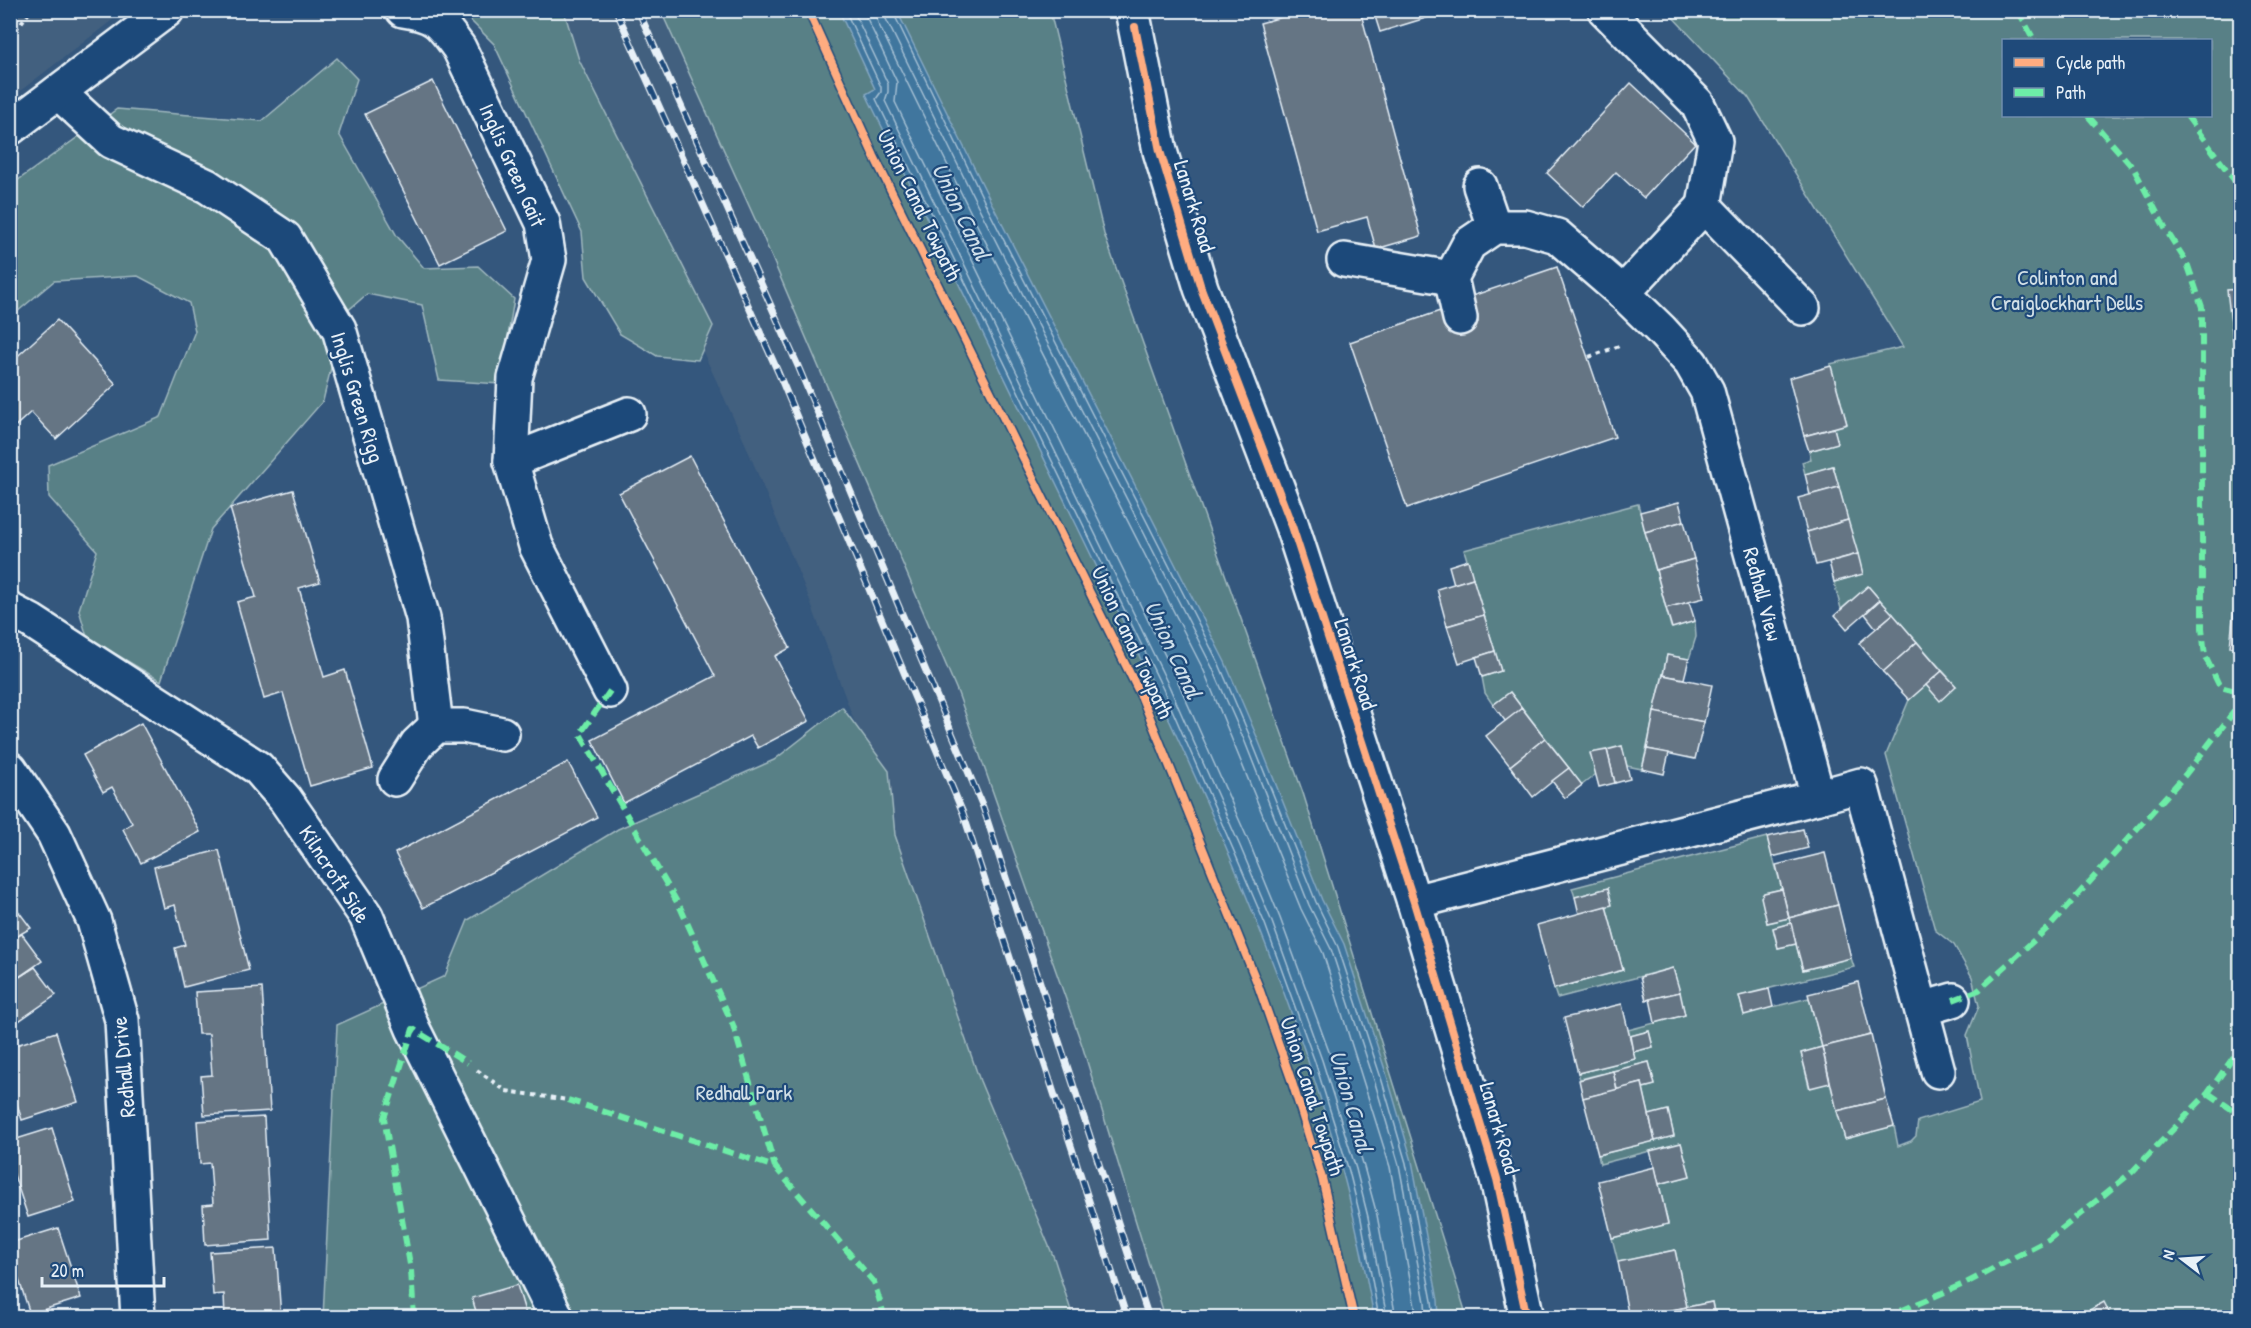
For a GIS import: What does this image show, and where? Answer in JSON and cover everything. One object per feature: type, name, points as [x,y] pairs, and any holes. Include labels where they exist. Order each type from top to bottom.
[{"type":"street","points":[[10,128],[167,10]]},
{"type":"street","name":"Inglis Green Gait","points":[[403,10],[427,14],[445,28],[459,48],[543,223],[549,260],[515,378],[511,461],[536,546],[610,691]]},
{"type":"street","points":[[1605,10],[1697,103],[1715,141],[1704,206],[1623,293]]},
{"type":"street","name":"Lanark Road","points":[[1134,16],[1160,151],[1201,288],[1292,526],[1414,902],[1497,1179],[1527,1317]]},
{"type":"street","name":"Inglis Green Rigg","points":[[58,93],[111,141],[207,186],[285,238],[339,329],[423,618],[436,726]]},
{"type":"street","points":[[1460,318],[1451,278],[1469,244],[1494,227],[1480,186]]},
{"type":"street","points":[[1704,206],[1803,308]]},
{"type":"street","name":"Redhall View","points":[[1494,227],[1525,227],[1557,236],[1623,293],[1691,363],[1707,392],[1818,797]]},
{"type":"street","points":[[1344,260],[1451,278]]},
{"type":"street","points":[[511,461],[629,414]]},
{"type":"street","name":"Kilncroft Side","points":[[10,610],[146,694],[258,768],[285,799],[366,916],[413,1029],[557,1317]]},
{"type":"street","points":[[396,778],[417,744],[436,726],[464,726],[502,734]]},
{"type":"street","name":"Redhall Drive","points":[[10,769],[54,834],[94,921],[122,1020],[138,1317]]},
{"type":"street","points":[[1414,902],[1861,785],[1938,1071]]},
{"type":"street","points":[[1922,1009],[1953,1000]]},
{"type":"path","points":[[10,15],[14,10]]},
{"type":"path","points":[[10,37],[31,10]]},
{"type":"path","points":[[468,1063],[506,1091],[568,1100]]},
{"type":"shaded area","points":[[11,10],[124,10],[124,11],[11,98]]},
{"type":"shaded area","points":[[511,11],[754,11],[1322,1317],[1073,1317],[1054,1258],[980,1081],[880,791],[807,593],[745,443],[675,291]]},
{"type":"green space","points":[[461,11],[564,11],[579,60],[713,326],[698,360],[657,356],[620,334],[586,277],[582,232],[494,44]]},
{"type":"green space","points":[[661,11],[1050,11],[1104,234],[1303,793],[1467,1317],[1165,1317],[1082,1045],[958,693],[764,239]]},
{"type":"green space","name":"Colinton and Craiglockhart Dells","points":[[1667,11],[2240,11],[2240,1317],[1715,1318],[1712,1302],[1687,1307],[1675,1250],[1618,1262],[1612,1238],[1668,1224],[1659,1184],[1690,1176],[1681,1143],[1600,1164],[1598,1155],[1674,1136],[1668,1111],[1649,1115],[1643,1088],[1655,1085],[1649,1062],[1580,1079],[1578,1073],[1635,1059],[1633,1052],[1653,1047],[1649,1031],[1630,1036],[1628,1030],[1685,1015],[1673,968],[1557,998],[1554,989],[1623,970],[1606,906],[1608,888],[1575,897],[1572,888],[1767,837],[1782,889],[1764,893],[1767,923],[1789,918],[1791,923],[1773,928],[1778,948],[1796,944],[1803,970],[1851,958],[1854,967],[1739,996],[1744,1014],[1809,998],[1822,1047],[1801,1053],[1809,1087],[1830,1083],[1845,1138],[1894,1126],[1898,1146],[1911,1141],[1916,1136],[1918,1121],[1980,1102],[1967,1035],[1979,1006],[1972,977],[1954,945],[1935,930],[1886,755],[1909,700],[1926,685],[1956,686],[1868,586],[1841,609],[1834,582],[1862,574],[1833,466],[1805,474],[1802,462],[1811,459],[1809,451],[1837,443],[1834,428],[1847,424],[1830,364],[1903,347],[1748,97]]},
{"type":"green space","points":[[337,58],[357,79],[339,134],[397,236],[424,268],[478,266],[514,299],[500,384],[439,380],[422,305],[367,294],[344,314],[323,401],[211,529],[161,681],[87,637],[79,610],[97,551],[49,497],[48,465],[161,417],[195,331],[189,303],[138,276],[54,281],[11,317],[10,186],[117,109],[262,121]]},
{"type":"green space","points":[[1638,504],[1671,627],[1695,621],[1696,637],[1689,659],[1667,655],[1642,769],[1627,766],[1622,746],[1591,753],[1596,774],[1582,785],[1510,692],[1493,705],[1485,693],[1482,677],[1501,671],[1464,550]]},
{"type":"green space","name":"Redhall Park","points":[[842,707],[889,771],[895,835],[980,1081],[1054,1258],[1073,1317],[323,1318],[337,1025],[445,976],[468,920],[618,829],[774,760]]},
{"type":"water","name":"Union Canal","points":[[839,11],[897,11],[992,204],[1225,662],[1322,900],[1344,944],[1412,1161],[1438,1300],[1439,1317],[1374,1317],[1343,1174],[1318,1090],[1258,925],[1225,844],[1153,684],[866,94],[875,89]]},
{"type":"building","points":[[1308,10],[1360,10],[1421,236],[1376,249],[1367,217],[1317,231],[1260,23]]},
{"type":"building","points":[[1373,10],[1452,10],[1380,32]]},
{"type":"building","points":[[433,81],[507,231],[440,264],[365,114]]},
{"type":"building","points":[[1631,83],[1695,143],[1644,198],[1616,172],[1583,207],[1547,173]]},
{"type":"building","points":[[1557,267],[1615,437],[1407,508],[1350,342],[1443,310],[1450,331],[1478,322],[1469,297]]},
{"type":"building","points":[[2240,289],[2240,339],[2233,340],[2227,290]]},
{"type":"building","points":[[57,320],[116,384],[56,439],[31,412],[10,431],[10,363]]},
{"type":"building","points":[[1831,366],[1847,424],[1804,436],[1789,378]]},
{"type":"building","points":[[1834,428],[1838,443],[1809,451],[1804,436]]},
{"type":"building","points":[[690,456],[790,648],[775,656],[809,721],[758,748],[751,736],[624,803],[592,740],[715,676],[619,493]]},
{"type":"building","points":[[1833,466],[1839,487],[1810,495],[1805,474]]},
{"type":"building","points":[[1839,487],[1848,520],[1807,532],[1798,498]]},
{"type":"building","points":[[293,490],[320,582],[299,588],[324,677],[345,670],[373,768],[310,786],[283,693],[264,699],[237,602],[256,597],[230,508]]},
{"type":"building","points":[[1679,502],[1684,521],[1645,532],[1640,512]]},
{"type":"building","points":[[1848,520],[1858,554],[1816,565],[1807,532]]},
{"type":"building","points":[[1684,521],[1694,559],[1656,570],[1645,532]]},
{"type":"building","points":[[2240,550],[2240,648],[2230,647]]},
{"type":"building","points":[[1858,554],[1863,574],[1834,582],[1829,562]]},
{"type":"building","points":[[1694,559],[1704,598],[1666,608],[1656,570]]},
{"type":"building","points":[[1468,560],[1473,578],[1454,584],[1449,566]]},
{"type":"building","points":[[1473,578],[1484,615],[1447,626],[1437,589]]},
{"type":"building","points":[[1868,586],[1880,600],[1847,629],[1835,615]]},
{"type":"building","points":[[1880,600],[1893,614],[1876,628],[1865,614]]},
{"type":"building","points":[[1689,602],[1695,621],[1672,628],[1666,608]]},
{"type":"building","points":[[1893,614],[1917,642],[1883,672],[1859,643]]},
{"type":"building","points":[[1484,615],[1495,651],[1459,663],[1447,626]]},
{"type":"building","points":[[1917,642],[1942,671],[1909,700],[1883,672]]},
{"type":"building","points":[[1495,651],[1501,671],[1482,677],[1476,657]]},
{"type":"building","points":[[1667,655],[1689,659],[1684,679],[1663,675]]},
{"type":"building","points":[[1942,671],[1956,686],[1940,701],[1926,685]]},
{"type":"building","points":[[1663,675],[1712,685],[1704,722],[1654,712]]},
{"type":"building","points":[[1510,692],[1522,708],[1506,722],[1493,705]]},
{"type":"building","points":[[1522,708],[1545,738],[1510,766],[1486,736]]},
{"type":"building","points":[[1654,712],[1704,722],[1695,759],[1647,749]]},
{"type":"building","points":[[141,723],[200,832],[141,863],[123,829],[132,823],[112,787],[103,792],[83,755]]},
{"type":"building","points":[[1545,738],[1569,768],[1533,797],[1510,766]]},
{"type":"building","points":[[1622,746],[1630,779],[1615,783],[1607,750]]},
{"type":"building","points":[[1647,749],[1669,753],[1664,774],[1642,769]]},
{"type":"building","points":[[1607,750],[1615,783],[1599,787],[1590,753]]},
{"type":"building","points":[[568,762],[597,817],[423,908],[395,853]]},
{"type":"building","points":[[1569,768],[1582,785],[1565,798],[1552,781]]},
{"type":"building","points":[[1803,829],[1808,848],[1772,857],[1767,837]]},
{"type":"building","points":[[219,850],[249,970],[184,987],[175,948],[185,945],[175,905],[164,908],[154,867]]},
{"type":"building","points":[[1825,853],[1838,905],[1789,918],[1776,865]]},
{"type":"building","points":[[1608,888],[1612,905],[1579,914],[1575,897]]},
{"type":"building","points":[[1782,889],[1789,918],[1767,923],[1761,897],[1764,893]]},
{"type":"building","points":[[10,900],[31,928],[10,940]]},
{"type":"building","points":[[1838,905],[1851,958],[1803,970],[1789,918]]},
{"type":"building","points":[[1606,906],[1623,970],[1554,989],[1537,925]]},
{"type":"building","points":[[1791,923],[1796,944],[1778,948],[1773,928]]},
{"type":"building","points":[[22,934],[42,961],[10,983],[10,940]]},
{"type":"building","points":[[35,967],[56,995],[10,1027],[10,983]]},
{"type":"building","points":[[1673,968],[1680,992],[1646,1000],[1640,977]]},
{"type":"building","points":[[1858,982],[1871,1035],[1822,1047],[1808,994]]},
{"type":"building","points":[[262,988],[270,1111],[204,1115],[201,1076],[212,1075],[209,1034],[198,1034],[195,992]]},
{"type":"building","points":[[1769,989],[1773,1007],[1744,1015],[1739,996]]},
{"type":"building","points":[[1680,992],[1685,1015],[1655,1023],[1650,999]]},
{"type":"building","points":[[1622,1004],[1635,1059],[1578,1073],[1564,1018]]},
{"type":"building","points":[[1649,1031],[1653,1047],[1633,1052],[1630,1036]]},
{"type":"building","points":[[56,1032],[78,1102],[22,1120],[10,1082],[10,1047]]},
{"type":"building","points":[[1871,1035],[1886,1099],[1837,1111],[1822,1047]]},
{"type":"building","points":[[1822,1047],[1830,1083],[1810,1088],[1801,1053]]},
{"type":"building","points":[[1649,1062],[1655,1085],[1643,1088],[1642,1083],[1617,1090],[1613,1071]]},
{"type":"building","points":[[1613,1071],[1617,1090],[1583,1098],[1579,1080]]},
{"type":"building","points":[[1642,1083],[1655,1141],[1598,1155],[1583,1098]]},
{"type":"building","points":[[1886,1099],[1894,1126],[1845,1139],[1837,1111]]},
{"type":"building","points":[[1668,1110],[1674,1136],[1655,1141],[1649,1115]]},
{"type":"building","points":[[264,1117],[271,1240],[205,1245],[203,1205],[213,1204],[210,1163],[200,1164],[197,1121]]},
{"type":"building","points":[[52,1128],[75,1202],[28,1217],[10,1163],[10,1141]]},
{"type":"building","points":[[1681,1143],[1690,1176],[1659,1184],[1650,1151]]},
{"type":"building","points":[[1655,1167],[1668,1224],[1612,1238],[1598,1181]]},
{"type":"building","points":[[58,1228],[81,1298],[30,1314],[10,1252],[10,1243]]},
{"type":"building","points":[[276,1248],[281,1318],[225,1318],[224,1294],[213,1295],[210,1252]]},
{"type":"building","points":[[1675,1250],[1687,1307],[1629,1318],[1618,1262]]},
{"type":"building","points":[[517,1285],[527,1318],[478,1318],[472,1298]]},
{"type":"building","points":[[1712,1302],[1715,1318],[1664,1318],[1663,1312]]},
{"type":"building","points":[[2104,1302],[2112,1318],[2076,1318],[2088,1311]]},
{"type":"railway","points":[[616,10],[778,372],[963,813],[1127,1318]]},
{"type":"railway","points":[[638,10],[798,366],[983,807],[1149,1318]]},
{"type":"marked path","points":[[2018,10],[2033,39]]},
{"type":"marked path","points":[[2089,117],[2134,169],[2166,230],[2187,263],[2202,307],[2202,628],[2205,656],[2220,687],[2240,692]]},
{"type":"marked path","points":[[2188,117],[2240,188]]},
{"type":"marked path","points":[[610,691],[580,734],[681,909],[733,1025],[775,1167]]},
{"type":"marked path","points":[[1953,1000],[1979,990],[2051,925],[2185,775],[2240,704]]},
{"type":"marked path","points":[[414,1318],[411,1270],[384,1118],[413,1029],[468,1063]]},
{"type":"marked path","points":[[1884,1318],[1966,1283],[2048,1240],[2132,1172],[2208,1093],[2240,1048]]},
{"type":"marked path","points":[[2208,1093],[2240,1115]]},
{"type":"marked path","points":[[568,1100],[775,1167],[874,1282],[885,1318]]},
{"type":"cycle path","name":"Union Canal Towpath","points":[[808,10],[874,156],[1142,698],[1258,985],[1291,1079],[1322,1178],[1354,1318]]},
{"type":"cycle path","points":[[1135,27],[1160,151],[1201,288],[1292,526],[1414,902],[1497,1179],[1527,1318]]}]
